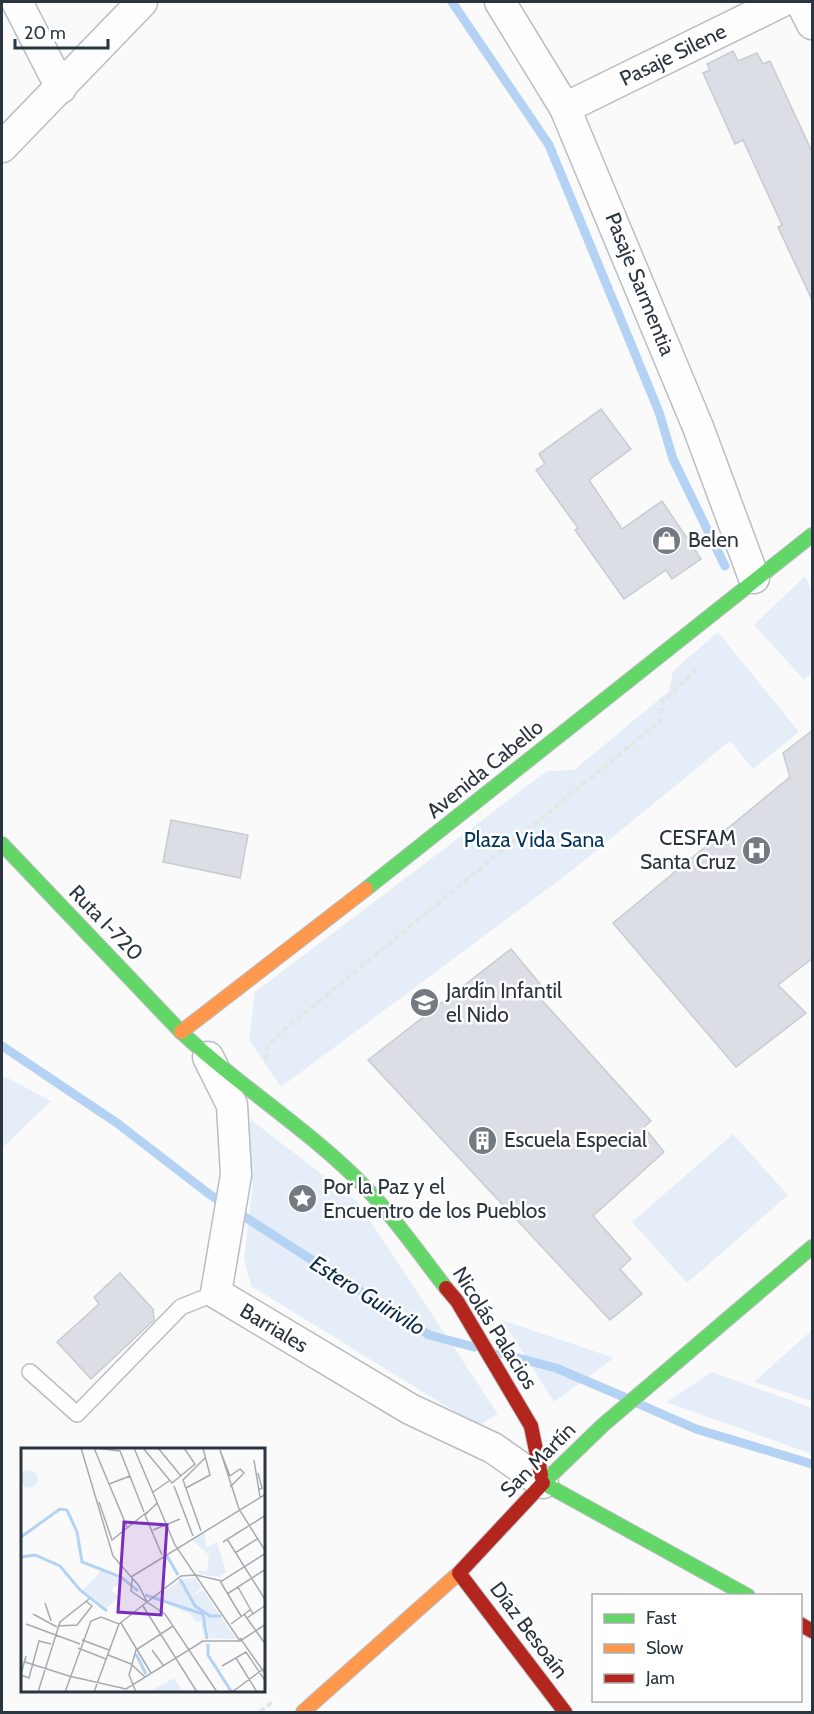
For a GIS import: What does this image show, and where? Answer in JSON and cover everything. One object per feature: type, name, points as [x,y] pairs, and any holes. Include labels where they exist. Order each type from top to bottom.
[{"type":"main road","name":"Avenida Cabello","points":[[181,1032],[478,802],[754,578],[812,538]]},
{"type":"main road","name":"Ruta I-720","points":[[2,844],[181,1032]]},
{"type":"main road","name":"Nicolás Palacios","points":[[181,1032],[208,1057],[264,1098],[366,1188],[457,1300],[531,1426],[543,1483]]},
{"type":"main road","name":"San Martín","points":[[303,1713],[459,1573],[543,1483],[603,1425],[684,1359],[813,1247]]},
{"type":"main road","points":[[543,1483],[744,1594]]},
{"type":"main road","name":"Díaz Besoaín","points":[[459,1573],[565,1713]]},
{"type":"street","points":[[18,2],[61,88]]},
{"type":"street","points":[[2,147],[142,2]]},
{"type":"street","name":"Pasaje Sarmentia","points":[[500,2],[565,108],[698,427],[754,578]]},
{"type":"street","name":"Pasaje Silene","points":[[565,108],[781,2]]},
{"type":"street","points":[[801,2],[813,24]]},
{"type":"street","name":"Barriales","points":[[208,1057],[232,1105],[237,1175],[216,1293],[410,1409],[493,1448],[543,1483]]},
{"type":"lane","points":[[30,1372],[77,1414],[181,1307],[216,1293]]},
{"type":"path","points":[[264,1098],[267,1047],[279,1034],[660,721],[663,700],[705,662]]},
{"type":"path","points":[[260,1713],[277,1696]]},
{"type":"green space","points":[[805,576],[812,592],[812,672],[804,680],[754,625]]},
{"type":"green space","name":"Plaza Vida Sana","points":[[718,632],[799,732],[753,769],[730,741],[569,873],[281,1087],[249,1040],[255,992],[547,771],[574,770],[669,691],[673,671]]},
{"type":"green space","points":[[2,1075],[51,1101],[2,1148]]},
{"type":"green space","points":[[251,1120],[357,1201],[498,1414],[478,1426],[251,1286],[244,1258],[253,1184],[244,1148]]},
{"type":"green space","points":[[733,1134],[788,1195],[687,1283],[632,1222]]},
{"type":"green space","points":[[502,1320],[614,1358],[554,1402]]},
{"type":"green space","points":[[812,1330],[812,1401],[755,1382],[755,1381]]},
{"type":"green space","points":[[712,1372],[812,1408],[812,1454],[666,1402]]},
{"type":"building","points":[[733,51],[738,61],[757,53],[763,64],[770,61],[813,154],[813,302],[778,227],[782,225],[743,140],[735,144],[703,73],[710,70],[707,64]]},
{"type":"building","points":[[601,409],[631,449],[589,480],[622,529],[662,501],[701,559],[672,579],[666,570],[624,599],[575,530],[578,528],[536,470],[545,464],[539,454]]},
{"type":"building","name":"CESFAM Santa Cruz","points":[[813,730],[813,958],[778,985],[806,1013],[736,1067],[613,923],[790,777],[783,753]]},
{"type":"building","points":[[171,820],[248,835],[240,878],[163,862]]},
{"type":"building","name":"Escuela Especial","points":[[511,949],[546,991],[540,998],[651,1121],[644,1127],[664,1152],[593,1216],[631,1259],[620,1269],[642,1294],[610,1320],[368,1060]]},
{"type":"building","points":[[120,1273],[153,1309],[154,1320],[91,1379],[57,1342],[99,1304],[94,1297]]},
{"type":"waterway","points":[[452,2],[549,145],[659,412],[673,459],[725,566]]},
{"type":"waterway","name":"Estero Guirivilo","points":[[2,1046],[117,1123],[209,1194],[429,1335],[474,1347]]},
{"type":"waterway","name":"Estero Guirivilo","points":[[499,1353],[556,1368],[624,1397]]},
{"type":"waterway","name":"Estero Guirivilo","points":[[639,1404],[696,1429],[812,1464]]},
{"type":"traffic: fast","points":[[366,889],[812,535]]},
{"type":"traffic: fast","points":[[2,844],[181,1032],[322,1147],[366,1188],[446,1288]]},
{"type":"traffic: fast","points":[[543,1483],[603,1425],[812,1247]]},
{"type":"traffic: fast","points":[[541,1475],[543,1483],[744,1594]]},
{"type":"traffic: slow","points":[[181,1032],[366,889]]},
{"type":"traffic: slow","points":[[303,1712],[459,1573]]},
{"type":"traffic: jam","points":[[446,1288],[457,1301],[531,1426],[541,1475]]},
{"type":"traffic: jam","points":[[543,1483],[459,1573],[565,1712]]},
{"type":"traffic: jam","points":[[802,1625],[812,1631]]},
{"type":"place","name":"Belen","points":[[667,540]]},
{"type":"place","name":"CESFAM Santa Cruz","points":[[757,850]]},
{"type":"place","name":"Jardín Infantil el Nido","points":[[425,1003]]},
{"type":"place","name":"Escuela Especial","points":[[483,1140]]},
{"type":"place","name":"Por la Paz y el Encuentro de los Pueblos","points":[[302,1199]]}]
